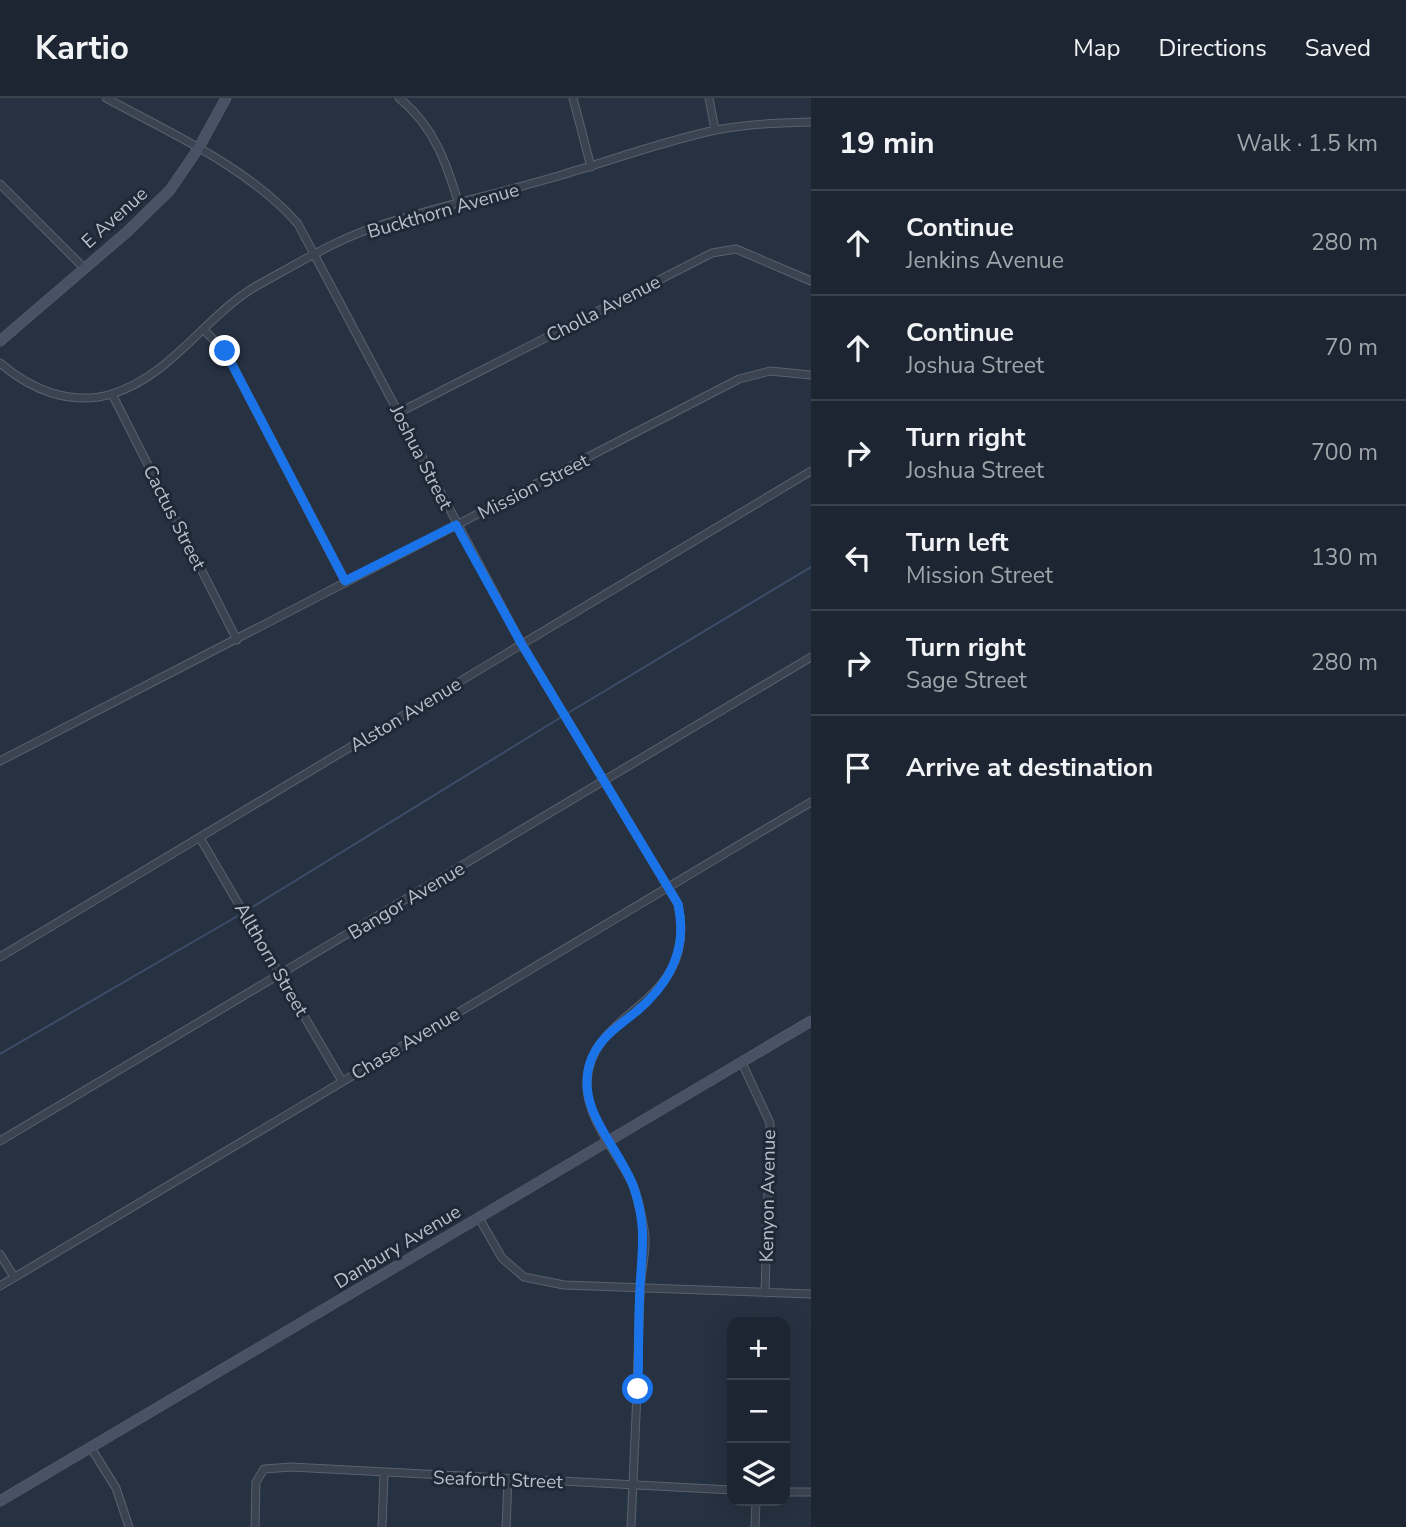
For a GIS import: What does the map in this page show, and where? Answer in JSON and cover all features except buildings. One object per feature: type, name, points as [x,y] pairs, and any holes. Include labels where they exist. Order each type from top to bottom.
[{"type":"street","name":"Joshua Street","points":[[106,98],[198,149],[274,196],[298,224],[316,253],[456,525],[521,643],[678,904],[682,923],[677,958],[655,994],[604,1037],[589,1066],[587,1096],[596,1119],[634,1186],[645,1233],[640,1288],[631,1527]]},
{"type":"street","name":"E Avenue","points":[[0,341],[127,232],[170,190],[198,149],[226,98]]},
{"type":"street","points":[[400,98],[426,126],[446,158],[459,205]]},
{"type":"street","points":[[573,98],[591,167]]},
{"type":"street","points":[[709,98],[715,130]]},
{"type":"street","name":"Buckthorn Avenue","points":[[0,363],[17,378],[48,393],[77,398],[112,394],[155,372],[256,286],[316,253],[383,224],[459,205],[715,130],[764,123],[811,122]]},
{"type":"street","points":[[0,184],[84,268]]},
{"type":"street","name":"Cholla Avenue","points":[[400,412],[712,253],[736,249],[811,281]]},
{"type":"street","points":[[204,330],[225,351],[345,581]]},
{"type":"street","name":"Mission Street","points":[[0,761],[739,379],[770,371],[811,375]]},
{"type":"street","name":"Cactus Street","points":[[112,394],[237,640]]},
{"type":"street","name":"Alston Avenue","points":[[0,957],[811,471]]},
{"type":"street","name":"Bangor Avenue","points":[[0,1142],[811,657]]},
{"type":"street","name":"Chase Avenue","points":[[0,1286],[811,802]]},
{"type":"street","name":"Allthorn Street","points":[[200,838],[342,1081]]},
{"type":"street","name":"Danbury Avenue","points":[[0,1501],[479,1218],[608,1138],[811,1021]]},
{"type":"street","name":"Kenyon Avenue","points":[[742,1063],[770,1123],[765,1293]]},
{"type":"street","points":[[479,1218],[502,1258],[524,1277],[564,1286],[811,1294]]},
{"type":"street","points":[[0,1254],[14,1277]]},
{"type":"street","points":[[91,1448],[116,1488],[130,1527]]},
{"type":"street","name":"Seaforth Street","points":[[255,1527],[256,1482],[264,1469],[290,1467],[384,1474],[727,1490]]},
{"type":"street","points":[[382,1527],[384,1474]]},
{"type":"street","points":[[506,1527],[508,1479]]},
{"type":"street","points":[[790,1492],[811,1492]]},
{"type":"street","points":[[755,1527],[756,1506]]},
{"type":"waterway","points":[[568,713],[811,567]]},
{"type":"waterway","points":[[246,911],[563,716]]},
{"type":"waterway","points":[[0,1054],[241,914]]},
{"type":"route","points":[[225,351],[345,581],[456,525],[521,643],[678,904],[682,941],[670,972],[655,994],[604,1037],[589,1066],[587,1081],[587,1096],[596,1119],[634,1186],[645,1233],[640,1288],[638,1389]]}]
